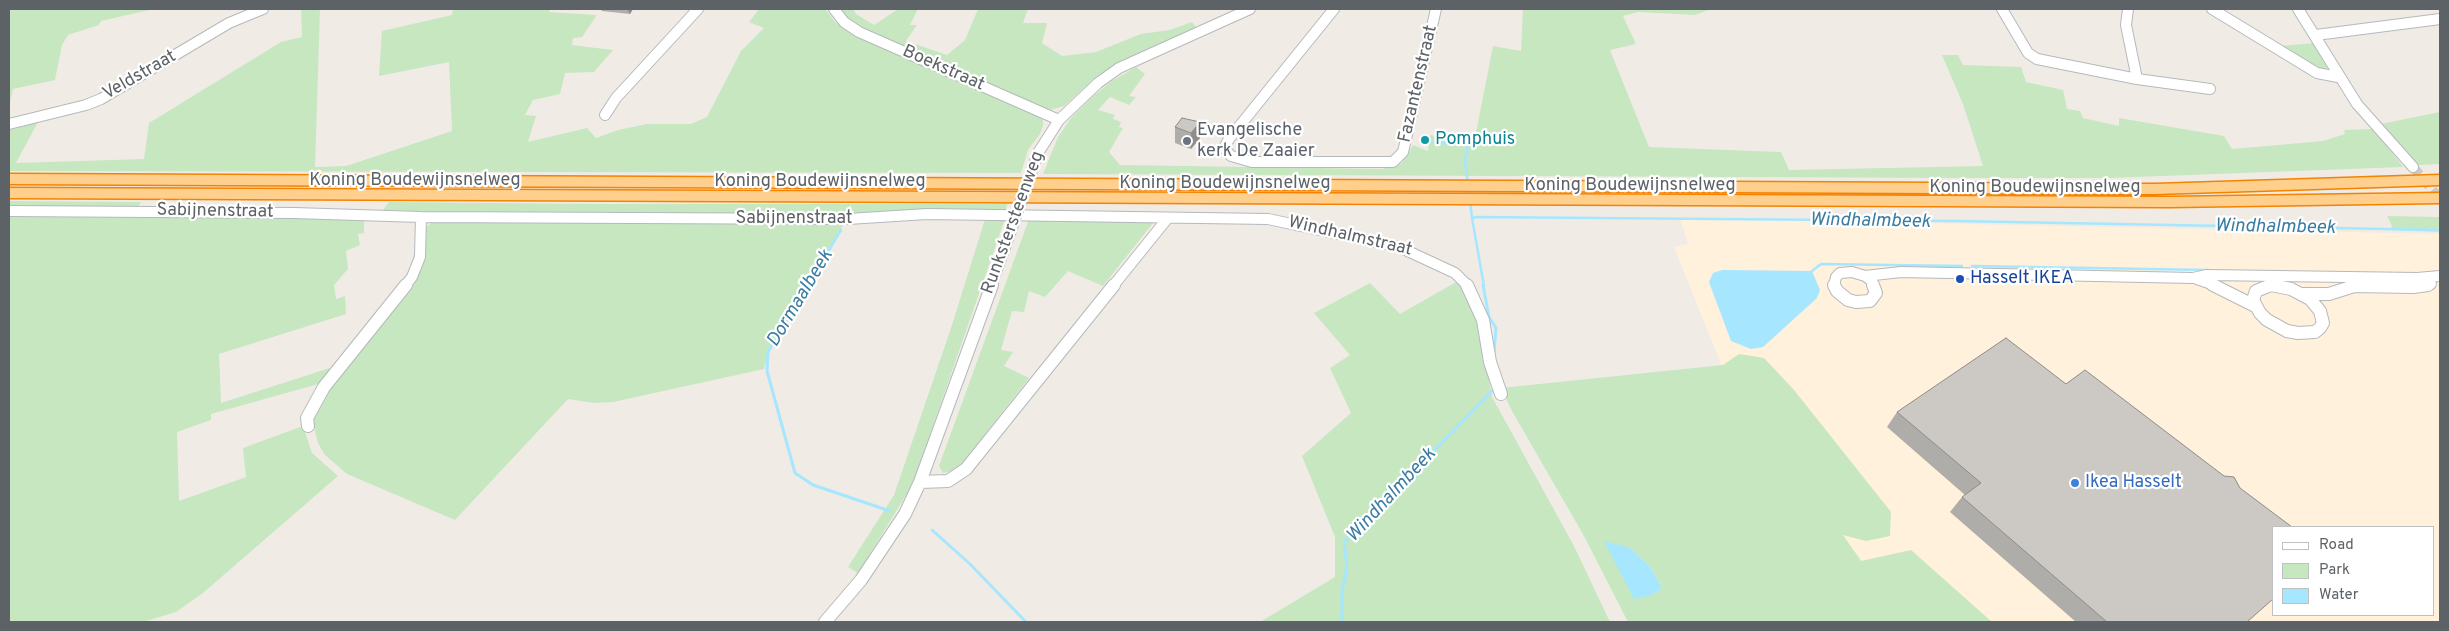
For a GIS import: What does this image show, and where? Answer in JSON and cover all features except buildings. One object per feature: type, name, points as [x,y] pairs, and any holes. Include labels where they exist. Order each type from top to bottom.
[{"type":"highway","points":[[2413,174],[2440,173]]},
{"type":"highway","name":"Koning Boudewijnsnelweg","points":[[9,179],[2146,189],[2413,174],[2440,180]]},
{"type":"highway","name":"Koning Boudewijnsnelweg","points":[[9,193],[2160,202],[2440,198]]},
{"type":"highway","points":[[2349,200],[2371,206],[2440,208]]},
{"type":"street","name":"Veldstraat","points":[[9,124],[86,105],[100,99],[229,23],[262,9]]},
{"type":"street","points":[[605,115],[616,98],[698,9]]},
{"type":"street","name":"Boekstraat","points":[[834,9],[844,22],[859,32],[1060,120]]},
{"type":"street","name":"Runkstersteenweg","points":[[825,622],[861,580],[883,548],[905,514],[920,482],[1038,153],[1060,120],[1098,83],[1119,68],[1250,9]]},
{"type":"street","name":"Fazantenstraat","points":[[1334,9],[1229,139],[1224,148],[1232,156],[1252,162],[1393,162],[1403,152],[1436,9]]},
{"type":"street","points":[[2002,9],[2028,54],[2037,60],[2137,79],[2210,89]]},
{"type":"street","points":[[2128,9],[2126,25],[2137,79]]},
{"type":"street","points":[[2212,9],[2316,73],[2338,77]]},
{"type":"street","points":[[2298,9],[2316,35],[2338,77],[2413,174]]},
{"type":"street","points":[[2316,35],[2440,19]]},
{"type":"street","name":"Sabijnenstraat","points":[[9,211],[294,213],[421,217],[848,219],[927,214],[1167,219]]},
{"type":"street","points":[[308,426],[307,418],[324,387],[412,277],[420,256],[421,217]]},
{"type":"street","name":"Windhalmstraat","points":[[1167,219],[1214,217],[1279,221],[1399,248],[1439,263],[1455,273],[1467,284],[1473,295],[1483,320],[1490,362],[1501,394]]},
{"type":"street","points":[[920,482],[948,481],[966,470],[1167,219]]},
{"type":"street","points":[[1865,276],[1875,287],[1874,297],[1864,302],[1848,300],[1834,286],[1836,276],[1852,272],[1865,276],[1901,272],[2193,278],[2207,276],[2417,278],[2440,276]]},
{"type":"street","points":[[1875,287],[1901,272]]},
{"type":"street","points":[[2193,278],[2223,288],[2255,306],[2272,323],[2298,333],[2315,332],[2323,323],[2320,311],[2302,294]]},
{"type":"street","points":[[2413,287],[2440,283]]},
{"type":"street","points":[[2223,288],[2256,291],[2271,286],[2281,286],[2302,294],[2329,294],[2354,286],[2413,287],[2440,291]]},
{"type":"street","points":[[2255,306],[2253,300],[2256,291]]},
{"type":"street","points":[[2320,311],[2329,294]]},
{"type":"shaded area","points":[[1680,218],[2440,234],[2440,622],[1936,622],[1862,561],[1728,381],[1674,247],[1688,244]]},
{"type":"green space","points":[[9,9],[154,9],[101,21],[99,25],[68,35],[62,45],[55,80],[13,89],[9,108]]},
{"type":"green space","points":[[301,9],[320,9],[315,167],[346,166],[452,131],[449,62],[379,76],[382,31],[452,15],[453,9],[550,9],[549,12],[597,15],[582,37],[573,38],[572,45],[613,50],[594,72],[565,73],[560,94],[533,100],[525,115],[536,116],[528,142],[587,128],[596,138],[618,130],[647,124],[691,124],[707,117],[741,51],[764,28],[749,22],[759,9],[825,9],[836,23],[875,45],[1037,116],[1043,120],[1043,126],[1040,134],[1028,150],[1021,173],[9,171],[9,129],[38,122],[16,163],[144,159],[149,123],[281,42],[302,37]]},
{"type":"green space","points":[[839,9],[853,9],[856,14],[874,25],[898,9],[918,9],[910,25],[917,25],[906,41],[947,55],[965,40],[978,9],[1028,9],[1023,23],[1047,23],[1042,43],[1062,56],[1096,52],[1141,34],[1170,30],[1192,22],[1196,27],[1098,75],[1064,106],[1050,110],[1039,108],[865,29],[848,20]]},
{"type":"green space","points":[[1523,9],[1711,9],[1695,15],[1638,12],[1623,16],[1636,44],[1610,50],[1649,147],[1781,152],[1789,170],[1983,166],[1963,104],[1942,55],[1958,55],[1963,65],[2021,67],[2026,82],[2063,90],[2067,109],[2080,111],[2083,118],[2119,126],[2119,118],[2224,136],[2232,149],[2323,141],[2345,134],[2344,130],[2373,129],[2403,167],[2109,178],[1043,174],[1058,137],[1072,117],[1112,81],[1136,67],[1145,74],[1129,96],[1136,97],[1129,105],[1110,97],[1098,110],[1115,115],[1113,119],[1121,122],[1119,127],[1123,128],[1109,152],[1120,165],[1382,169],[1402,163],[1413,145],[1428,151],[1430,135],[1474,143],[1493,46],[1521,51]]},
{"type":"green space","points":[[2314,43],[2329,72],[2318,71],[2280,46]]},
{"type":"green space","points":[[2440,112],[2440,164],[2419,165],[2381,124]]},
{"type":"green space","points":[[9,201],[141,202],[137,208],[9,207]]},
{"type":"green space","points":[[389,202],[1007,204],[1006,209],[851,216],[490,214],[383,210]]},
{"type":"green space","points":[[9,215],[354,217],[364,220],[364,233],[358,234],[360,245],[346,251],[348,269],[334,285],[336,299],[345,296],[346,314],[219,354],[221,403],[339,365],[322,383],[211,414],[211,420],[177,432],[179,501],[246,477],[243,448],[303,426],[312,453],[338,476],[203,593],[176,612],[143,622],[9,622]]},
{"type":"green space","points":[[986,216],[1006,216],[926,446],[911,487],[858,573],[848,567],[894,495],[952,325]]},
{"type":"green space","points":[[2387,216],[2440,217],[2440,232],[2390,230],[2392,226]]},
{"type":"green space","points":[[1029,219],[1153,223],[1103,286],[1068,271],[1045,297],[1029,291],[1024,312],[1012,311],[1001,350],[1013,352],[1004,366],[1029,378],[957,470],[943,473],[939,466]]},
{"type":"green space","points":[[434,221],[845,222],[772,341],[764,369],[613,402],[594,403],[568,399],[455,520],[347,474],[324,454],[318,443],[312,418],[325,390],[421,271],[424,259],[425,228]]},
{"type":"green space","points":[[1458,281],[1472,298],[1479,323],[1492,397],[1574,546],[1610,622],[1260,622],[1335,577],[1335,537],[1302,456],[1351,413],[1330,368],[1350,355],[1314,313],[1370,283],[1400,314]]},
{"type":"green space","points":[[1739,354],[1764,358],[1794,390],[1891,512],[1890,536],[1866,541],[1843,535],[1861,561],[1911,550],[1992,622],[1628,622],[1584,536],[1512,411],[1501,388],[1723,365]],"holes":[[[1630,548],[1651,568],[1662,588],[1652,595]]]},
{"type":"water","points":[[1722,270],[1812,271],[1820,290],[1817,298],[1763,347],[1751,349],[1731,341],[1709,282],[1713,273]]},
{"type":"water","points":[[1604,541],[1630,548],[1651,568],[1662,588],[1652,595],[1634,599]]},
{"type":"waterway","points":[[1433,143],[1462,144],[1468,147],[1465,160],[1472,218]]},
{"type":"waterway","name":"Windhalmbeek","points":[[1472,218],[1484,286]]},
{"type":"waterway","name":"Windhalmbeek","points":[[1472,218],[1956,221],[2440,230]]},
{"type":"waterway","name":"Dormaalbeek","points":[[808,286],[841,230]]},
{"type":"waterway","points":[[1812,271],[1821,264],[1962,266]]},
{"type":"waterway","points":[[1972,266],[2208,270]]},
{"type":"waterway","name":"Dormaalbeek","points":[[808,285],[768,352],[767,371],[795,473],[813,485],[890,511]]},
{"type":"waterway","name":"Windhalmbeek","points":[[1483,285],[1489,317],[1496,328],[1494,353]]},
{"type":"waterway","name":"Windhalmbeek","points":[[1342,622],[1342,592],[1347,566],[1344,543],[1492,391]]},
{"type":"waterway","name":"Dormaalbeek","points":[[932,530],[970,564],[1026,622]]},
{"type":"tunnel","points":[[2413,167],[2440,199]]},
{"type":"place","name":"Pomphuis","points":[[1425,140]]},
{"type":"place","name":"Evangelische kerk De Zaaier","points":[[1187,141]]},
{"type":"place","name":"Hasselt IKEA","points":[[1960,279]]},
{"type":"place","name":"Ikea Hasselt","points":[[2075,483]]}]
